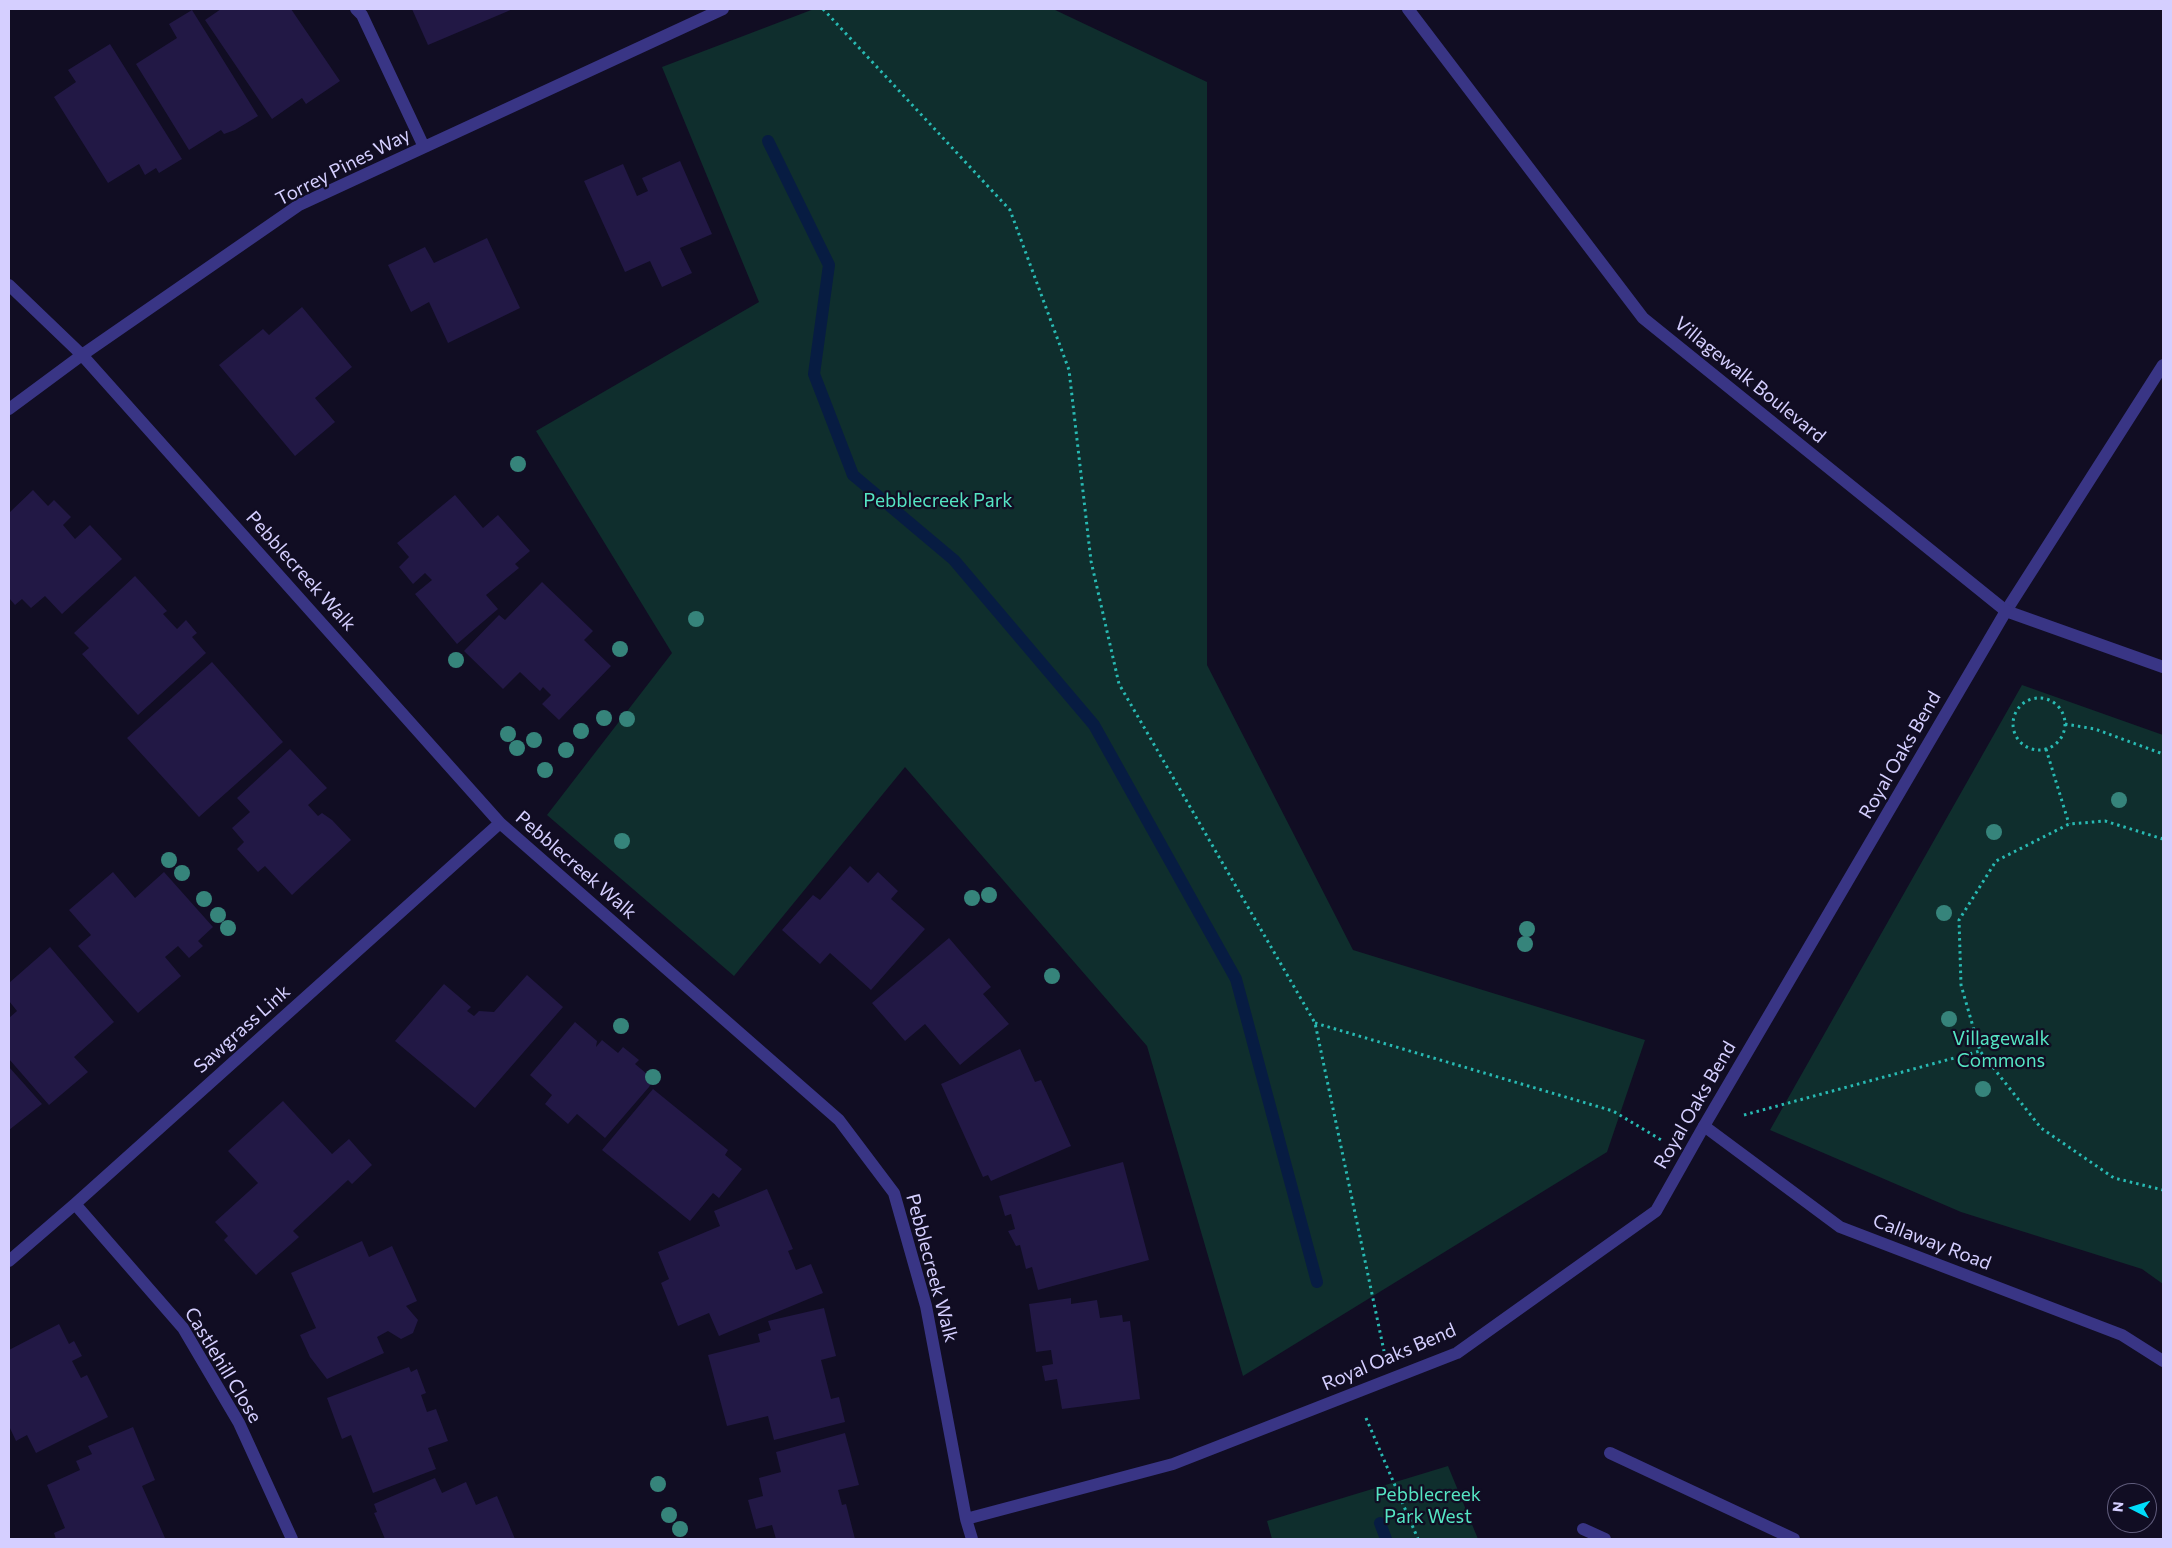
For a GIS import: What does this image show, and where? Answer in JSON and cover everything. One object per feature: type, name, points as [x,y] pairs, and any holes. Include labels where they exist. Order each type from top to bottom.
[{"type":"street","points":[[356,9],[362,15],[424,147]]},
{"type":"street","name":"Torrey Pines Way","points":[[9,409],[82,354],[299,205],[723,9]]},
{"type":"street","name":"Villagewalk Boulevard","points":[[1408,9],[1643,318],[2006,611],[2163,667]]},
{"type":"street","name":"Pebblecreek Walk","points":[[9,285],[82,354],[500,823],[839,1120],[894,1193],[926,1306],[966,1519],[972,1539]]},
{"type":"street","name":"Royal Oaks Bend","points":[[966,1519],[1172,1464],[1457,1353],[1656,1211],[2006,611],[2163,365]]},
{"type":"street","name":"Sawgrass Link","points":[[9,1261],[500,823]]},
{"type":"street","name":"Callaway Road","points":[[1704,1126],[1840,1226],[2122,1335],[2163,1361]]},
{"type":"street","name":"Castlehill Close","points":[[75,1204],[183,1328],[238,1423],[292,1539]]},
{"type":"street","points":[[1610,1452],[1774,1535],[1794,1539]]},
{"type":"street","points":[[1583,1528],[1605,1539]]},
{"type":"path","points":[[823,9],[1010,210],[1069,370],[1091,561],[1119,684],[1315,1023],[1390,1379]]},
{"type":"path","points":[[2033,699],[2048,699],[2058,706],[2065,724],[2060,740],[2046,749],[2030,748],[2020,741],[2016,736],[2013,723],[2019,708],[2033,699]]},
{"type":"path","points":[[2065,724],[2095,729],[2163,754]]},
{"type":"path","points":[[2046,749],[2069,824]]},
{"type":"path","points":[[2163,839],[2105,821],[2069,824],[1996,861],[1959,920],[1961,985],[1980,1050],[2041,1128],[2114,1178],[2163,1190]]},
{"type":"path","points":[[1315,1023],[1613,1110],[1687,1156]]},
{"type":"path","points":[[1704,1126],[1980,1050]]},
{"type":"path","points":[[1355,1393],[1418,1539]]},
{"type":"green space","name":"Pebblecreek Park","points":[[814,9],[1053,9],[1207,82],[1207,665],[1353,950],[1645,1040],[1607,1152],[1243,1376],[1147,1046],[905,767],[734,976],[547,815],[672,653],[536,431],[759,302],[662,67]]},
{"type":"green space","name":"Villagewalk Commons","points":[[2022,685],[2163,735],[2163,1284],[2142,1269],[1961,1212],[1770,1130]]},
{"type":"green space","name":"Pebblecreek Park West","points":[[1448,1466],[1478,1539],[1272,1539],[1267,1521]]},
{"type":"building","points":[[221,9],[291,9],[340,81],[306,104],[302,98],[272,119],[205,20]]},
{"type":"building","points":[[412,9],[513,9],[428,45]]},
{"type":"building","points":[[192,10],[258,116],[235,130],[224,134],[221,130],[189,150],[136,64],[177,38],[169,24]]},
{"type":"building","points":[[110,44],[182,159],[159,173],[156,168],[145,175],[139,164],[108,183],[54,97],[76,82],[68,70]]},
{"type":"building","points":[[680,161],[712,234],[680,248],[692,273],[662,287],[650,261],[625,272],[584,181],[623,164],[637,196],[648,191],[642,178]]},
{"type":"building","points":[[487,238],[520,308],[448,343],[429,302],[411,312],[388,265],[425,247],[434,263]]},
{"type":"building","points":[[302,307],[352,367],[315,398],[335,422],[295,456],[219,365],[263,329],[269,335]]},
{"type":"building","points":[[33,490],[48,506],[54,500],[71,517],[63,525],[75,539],[90,525],[122,559],[62,614],[45,596],[31,608],[22,599],[15,605],[9,598],[9,513]]},
{"type":"building","points":[[455,495],[483,528],[498,515],[530,551],[515,564],[519,568],[486,595],[498,609],[457,644],[415,594],[432,580],[425,573],[413,584],[399,567],[409,557],[397,543]]},
{"type":"building","points":[[135,576],[167,611],[163,614],[177,629],[186,620],[197,633],[192,637],[206,653],[138,715],[82,654],[89,648],[74,633]]},
{"type":"building","points":[[542,582],[593,631],[584,640],[611,666],[559,720],[542,704],[551,695],[543,687],[540,691],[520,672],[503,689],[464,651],[499,615],[505,620]]},
{"type":"building","points":[[212,662],[283,742],[199,817],[127,738]]},
{"type":"building","points":[[290,749],[327,788],[308,805],[318,816],[322,813],[332,820],[351,840],[292,895],[265,866],[258,872],[237,849],[244,842],[232,828],[250,812],[237,798]]},
{"type":"building","points":[[850,866],[868,883],[878,872],[898,891],[891,899],[925,929],[871,990],[830,953],[820,964],[782,930],[813,895],[820,900]]},
{"type":"building","points":[[113,872],[135,898],[164,872],[213,927],[198,941],[203,946],[189,958],[178,946],[165,957],[181,976],[138,1013],[78,946],[91,935],[69,910]]},
{"type":"building","points":[[949,938],[991,987],[983,994],[1009,1024],[960,1065],[925,1024],[905,1041],[872,1003]]},
{"type":"building","points":[[50,947],[114,1022],[74,1057],[88,1072],[49,1105],[9,1059],[9,1018],[17,1011],[9,1001],[9,983]]},
{"type":"building","points":[[527,975],[563,1007],[475,1108],[395,1041],[444,984],[471,1007],[467,1011],[474,1016],[479,1011],[494,1012]]},
{"type":"building","points":[[575,1022],[597,1041],[596,1047],[602,1040],[618,1053],[623,1047],[639,1060],[635,1064],[653,1079],[649,1087],[605,1138],[577,1114],[568,1124],[545,1104],[552,1095],[530,1075]]},
{"type":"building","points":[[1020,1049],[1035,1082],[1041,1080],[1071,1146],[991,1181],[988,1175],[983,1177],[941,1084]]},
{"type":"building","points":[[9,1067],[42,1104],[9,1130]]},
{"type":"building","points":[[653,1089],[728,1150],[725,1155],[742,1169],[719,1198],[713,1193],[690,1221],[602,1150]]},
{"type":"building","points":[[283,1101],[332,1154],[349,1139],[372,1165],[352,1184],[348,1180],[293,1231],[299,1237],[256,1275],[224,1240],[228,1236],[215,1222],[258,1183],[228,1151]]},
{"type":"building","points":[[1123,1162],[1149,1260],[1038,1290],[1032,1267],[1026,1269],[1020,1245],[1016,1246],[1008,1231],[1015,1229],[1011,1214],[1005,1216],[999,1196]]},
{"type":"building","points":[[767,1189],[793,1249],[788,1251],[796,1270],[811,1264],[823,1293],[719,1336],[709,1313],[678,1326],[661,1283],[669,1279],[658,1252],[720,1226],[714,1211]]},
{"type":"building","points":[[362,1241],[369,1257],[392,1246],[417,1301],[406,1306],[418,1320],[413,1333],[401,1339],[388,1331],[377,1337],[384,1353],[327,1379],[310,1357],[300,1335],[316,1328],[291,1273]]},
{"type":"building","points":[[1071,1298],[1071,1304],[1097,1300],[1100,1318],[1122,1315],[1123,1322],[1130,1321],[1140,1399],[1062,1409],[1057,1379],[1045,1381],[1042,1366],[1053,1364],[1051,1350],[1036,1352],[1029,1304]]},
{"type":"building","points":[[824,1308],[836,1356],[821,1360],[831,1399],[839,1397],[845,1422],[774,1440],[768,1416],[727,1426],[708,1355],[760,1342],[758,1334],[771,1330],[768,1321]]},
{"type":"building","points":[[59,1324],[69,1344],[74,1341],[82,1356],[72,1361],[81,1378],[87,1375],[108,1417],[36,1453],[27,1435],[16,1441],[9,1426],[9,1350]]},
{"type":"building","points":[[409,1367],[411,1372],[417,1369],[426,1393],[421,1395],[427,1412],[436,1409],[448,1441],[428,1448],[436,1469],[373,1493],[351,1435],[342,1439],[327,1398]]},
{"type":"building","points":[[133,1427],[155,1480],[142,1486],[165,1538],[56,1539],[54,1533],[65,1528],[47,1485],[80,1470],[76,1461],[92,1454],[88,1446]]},
{"type":"building","points":[[845,1433],[859,1485],[838,1490],[842,1505],[846,1504],[855,1539],[776,1539],[772,1525],[756,1529],[748,1500],[763,1496],[759,1478],[781,1472],[776,1452]]},
{"type":"building","points":[[435,1478],[442,1493],[466,1482],[476,1505],[497,1496],[515,1539],[385,1539],[374,1513],[377,1512],[374,1504]]},
{"type":"waterway","points":[[768,141],[829,265],[814,374],[853,475],[954,560],[1094,725],[1236,979],[1317,1282]]},
{"type":"waterway","points":[[1380,1523],[1386,1539]]}]
